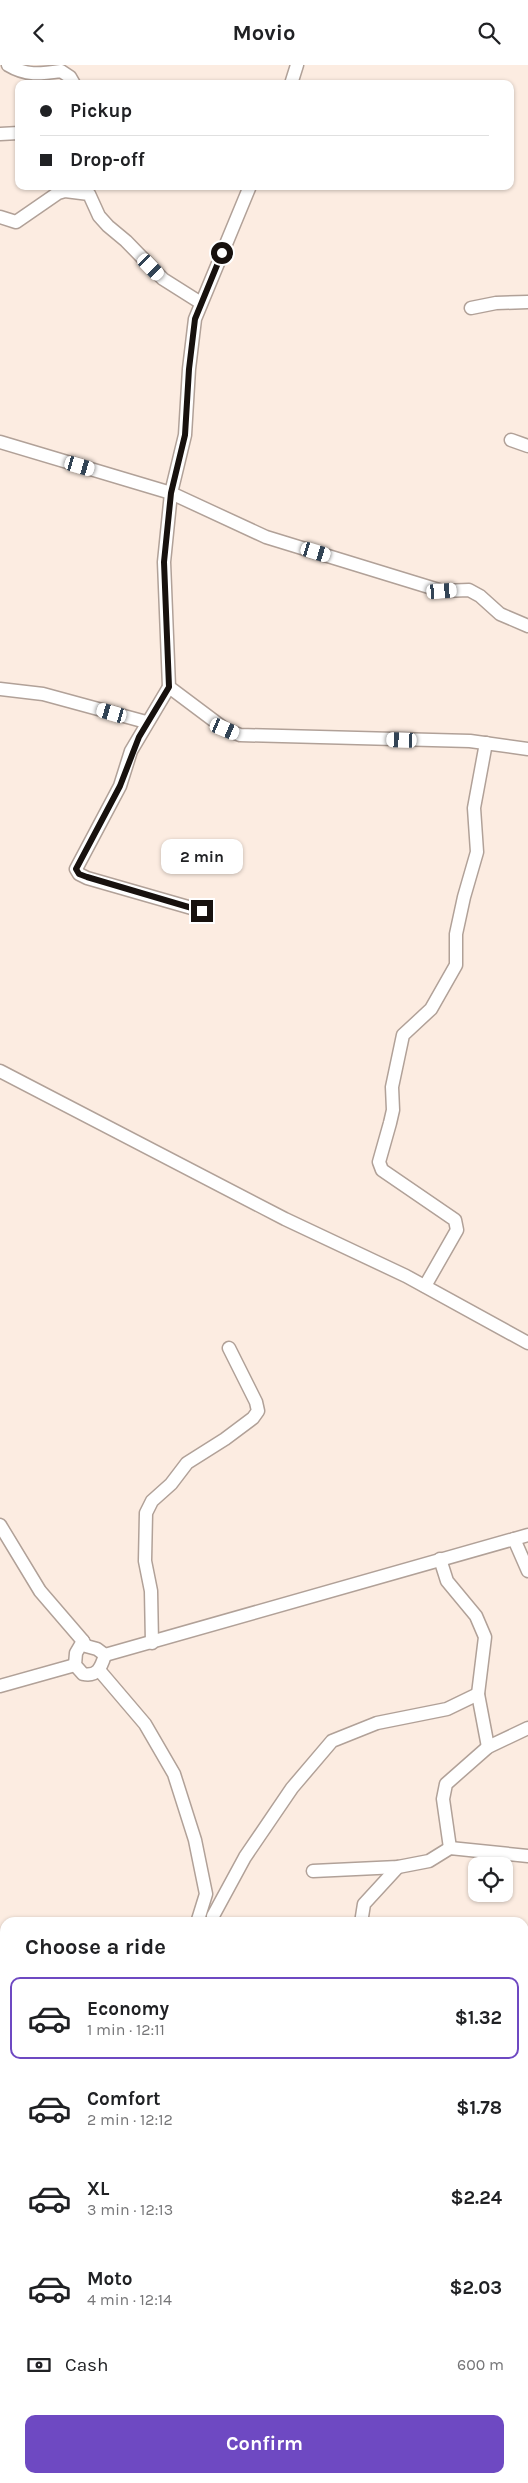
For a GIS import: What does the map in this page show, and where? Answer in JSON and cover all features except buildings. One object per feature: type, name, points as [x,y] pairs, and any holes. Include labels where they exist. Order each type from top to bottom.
[{"type":"street","points":[[8,65],[19,72],[33,74],[61,71],[72,80]]},
{"type":"street","points":[[291,80],[296,65]]},
{"type":"street","points":[[0,134],[15,133]]},
{"type":"street","points":[[0,217],[16,222],[58,193],[90,190],[98,216],[126,241],[163,279],[201,303]]},
{"type":"street","points":[[202,911],[87,877],[79,874],[76,869],[120,786],[132,751],[146,722],[169,687],[164,562],[171,493],[185,435],[189,369],[195,319],[248,190]]},
{"type":"street","points":[[470,308],[528,302]]},
{"type":"street","points":[[511,440],[528,446]]},
{"type":"street","points":[[0,442],[171,493],[266,537],[442,591],[469,590],[480,596],[500,614],[528,626]]},
{"type":"street","points":[[169,687],[225,729],[240,735],[486,743],[528,749]]},
{"type":"street","points":[[0,689],[43,693],[146,722]]},
{"type":"street","points":[[425,1286],[457,1230],[456,1220],[382,1170],[379,1162],[393,1110],[392,1087],[403,1035],[431,1009],[456,965],[456,934],[477,852],[474,808],[486,743]]},
{"type":"street","points":[[0,1071],[285,1219],[425,1286],[528,1343]]},
{"type":"street","points":[[152,1643],[151,1591],[145,1561],[146,1513],[152,1501],[171,1484],[187,1463],[225,1439],[253,1418],[258,1411],[256,1402],[229,1348]]},
{"type":"street","points":[[0,1525],[40,1591],[86,1646],[97,1649],[105,1655]]},
{"type":"street","points":[[105,1655],[528,1535]]},
{"type":"street","points":[[514,1539],[528,1571]]},
{"type":"street","points":[[440,1559],[453,1591],[481,1625],[485,1637],[478,1694],[488,1747]]},
{"type":"street","points":[[83,1641],[76,1653],[75,1665],[83,1674],[94,1674],[99,1670],[105,1655]]},
{"type":"street","points":[[0,1686],[75,1665]]},
{"type":"street","points":[[99,1670],[145,1724],[174,1774],[196,1840],[206,1894],[213,1917]]},
{"type":"street","points":[[215,1917],[246,1857],[292,1788],[332,1741],[377,1723],[447,1709],[478,1694]]},
{"type":"street","points":[[450,1848],[442,1799],[446,1784],[488,1747],[528,1728]]},
{"type":"street","points":[[313,1871],[398,1867],[429,1861],[450,1848],[528,1857]]},
{"type":"street","points":[[362,1917],[364,1904],[398,1867]]},
{"type":"street","points":[[199,1917],[206,1894]]},
{"type":"route","points":[[202,911],[162,901],[87,877],[79,874],[76,869],[120,786],[132,751],[146,722],[169,687],[164,562],[171,493],[185,435],[189,369],[195,319],[222,253]]}]
